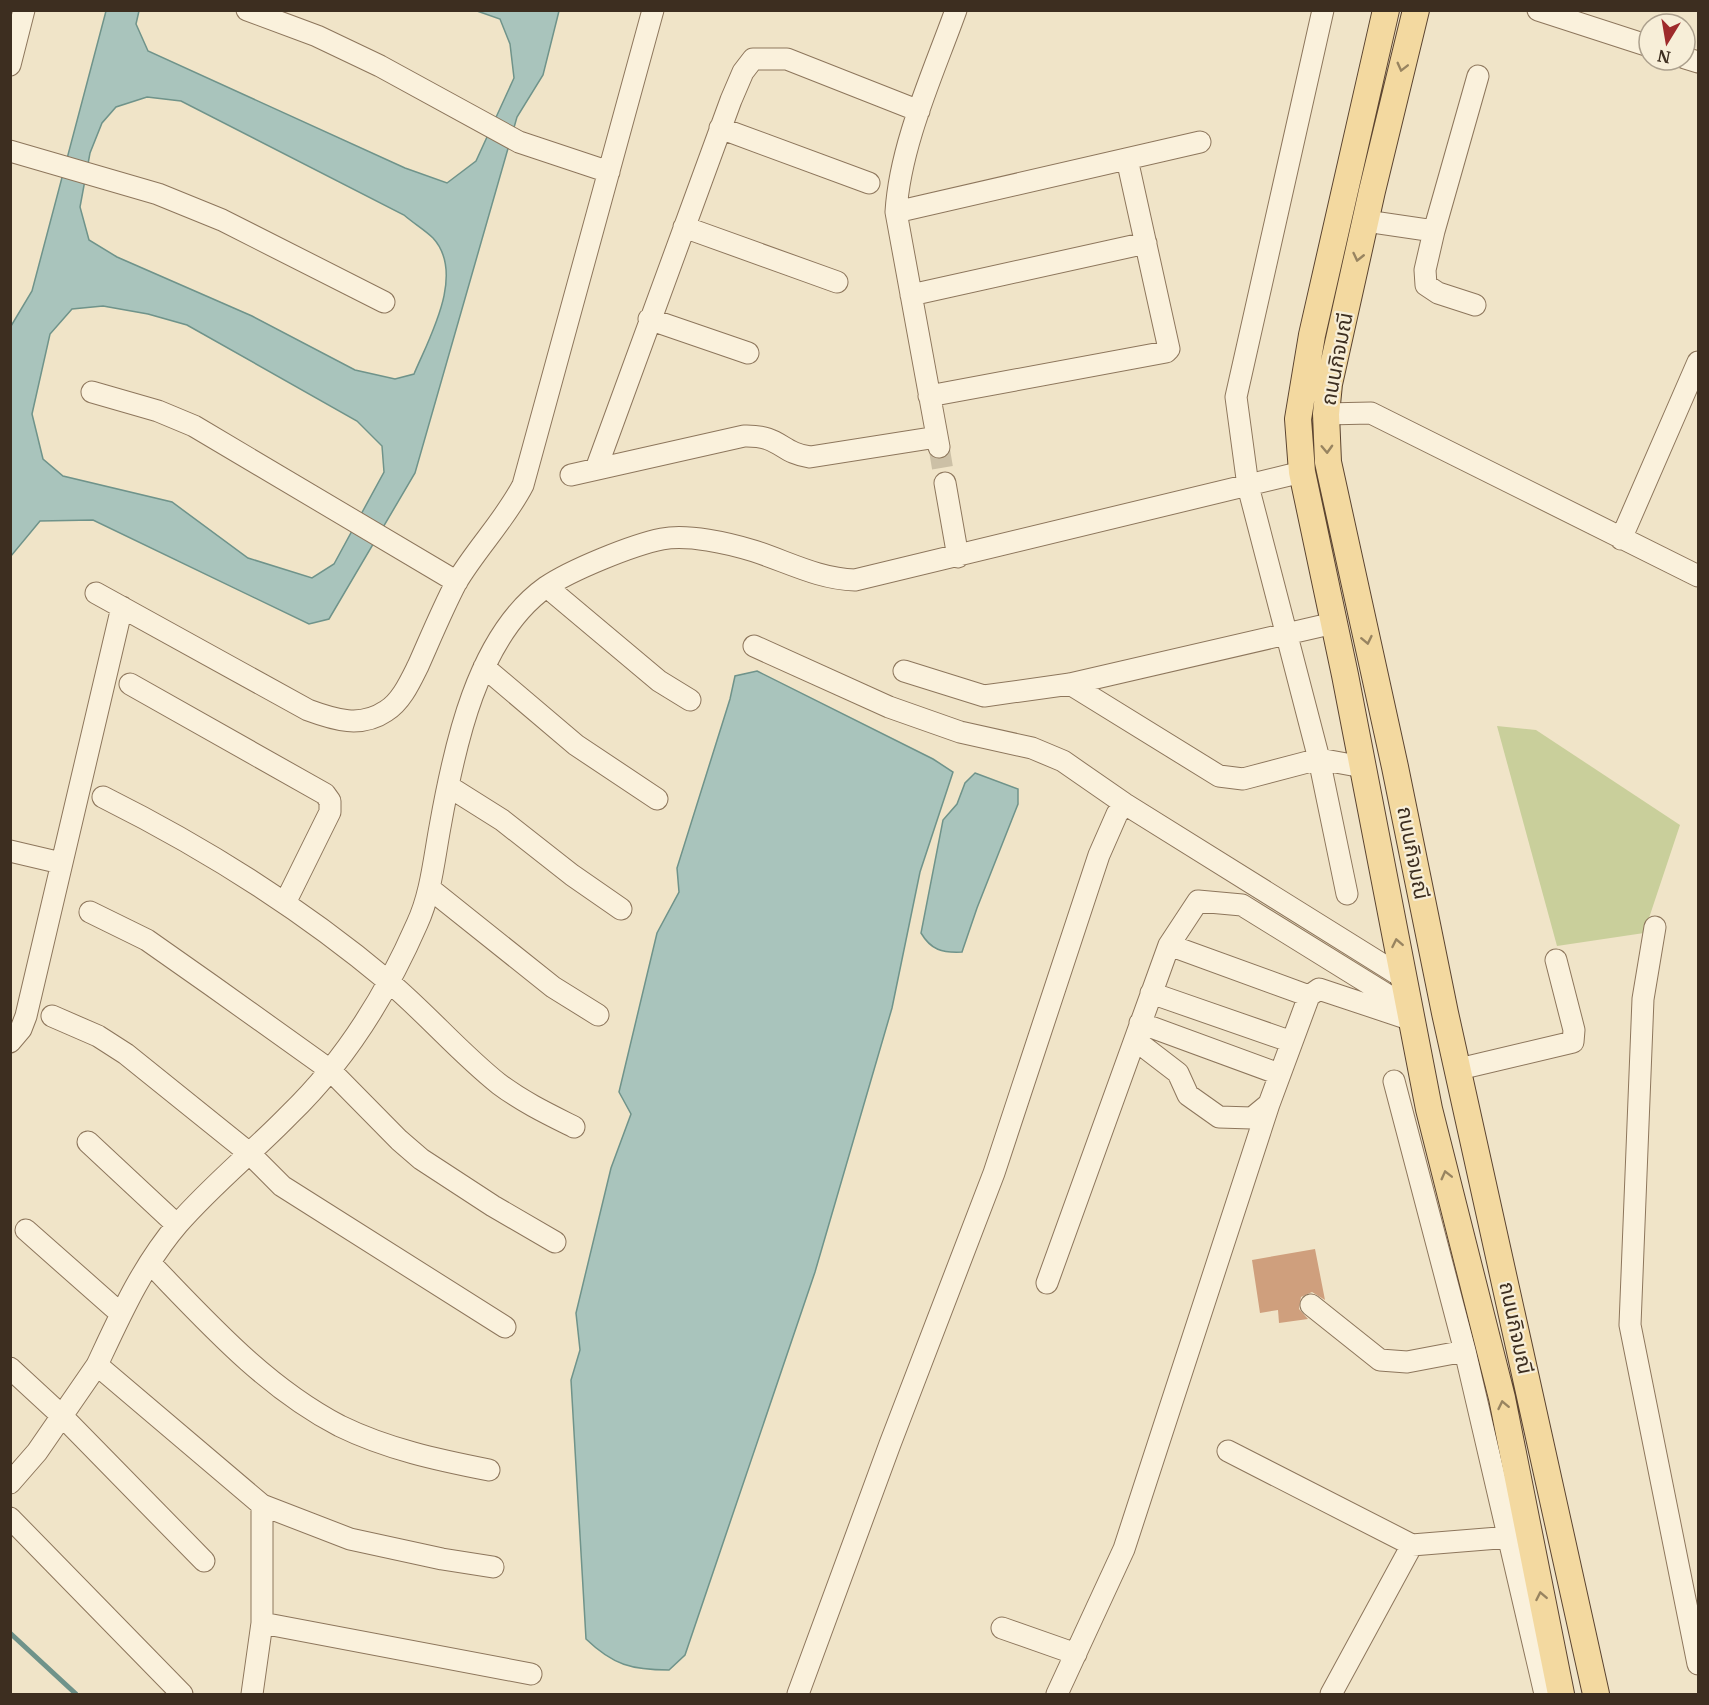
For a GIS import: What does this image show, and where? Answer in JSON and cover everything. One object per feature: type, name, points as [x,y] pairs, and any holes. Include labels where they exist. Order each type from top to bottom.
[{"type":"main road","name":"ถนนกิจมณี","points":[[1386,10],[1312,335],[1298,419],[1302,472],[1363,767],[1400,1002],[1502,1398],[1520,1537],[1561,1695]]},
{"type":"main road","name":"ถนนกิจมณี","points":[[1416,10],[1329,384],[1326,414],[1328,462],[1596,1695]]},
{"type":"main road","points":[[1455,1210],[1488,1202]]},
{"type":"street","points":[[10,65],[24,10]]},
{"type":"street","points":[[247,10],[338,46],[519,142],[609,172]]},
{"type":"street","points":[[96,593],[308,710],[333,719],[354,722],[372,718],[388,710],[403,694],[457,582],[514,502],[523,485],[653,10]]},
{"type":"street","points":[[571,475],[744,436],[762,435],[776,440],[799,456],[810,457],[938,442],[896,213],[897,194],[919,111],[956,10]]},
{"type":"street","points":[[1323,10],[1236,396],[1248,486],[1285,636],[1319,759],[1347,894]]},
{"type":"street","points":[[1538,10],[1637,42]]},
{"type":"street","points":[[596,469],[720,128],[743,72],[753,59],[787,59],[919,111]]},
{"type":"street","points":[[1475,305],[1438,293],[1426,285],[1425,270],[1478,76]]},
{"type":"street","points":[[720,128],[869,183]]},
{"type":"street","points":[[896,213],[1200,142]]},
{"type":"street","points":[[10,151],[158,194],[222,220],[384,302]]},
{"type":"street","points":[[929,396],[1166,352],[1170,344],[1126,159]]},
{"type":"street","points":[[1366,221],[1434,231]]},
{"type":"street","points":[[684,227],[837,282]]},
{"type":"street","points":[[911,295],[1146,243]]},
{"type":"street","points":[[649,320],[748,353]]},
{"type":"street","points":[[1621,539],[1698,362]]},
{"type":"street","points":[[92,392],[158,411],[194,426],[457,582]]},
{"type":"street","points":[[1326,414],[1371,413],[1698,576]]},
{"type":"street","points":[[10,1483],[37,1452],[97,1365],[121,1314],[150,1263],[177,1225],[291,1114],[358,1034],[389,982],[420,920],[429,888],[448,786],[467,714],[484,667],[499,639],[523,608],[547,586],[597,562],[663,539],[707,540],[736,545],[835,579],[866,578],[1302,472]]},
{"type":"street","points":[[945,483],[958,557]]},
{"type":"street","points":[[547,586],[659,681],[690,700]]},
{"type":"street","points":[[10,1042],[21,1029],[26,1016],[122,607]]},
{"type":"street","points":[[904,672],[984,696],[1070,684],[1334,623]]},
{"type":"street","points":[[754,646],[889,707],[960,732],[1032,748],[1063,761],[1400,1002]]},
{"type":"street","points":[[484,667],[576,745],[657,799]]},
{"type":"street","points":[[130,684],[325,794],[330,801],[330,812],[285,903]]},
{"type":"street","points":[[1070,684],[1219,776],[1243,779],[1319,759],[1363,767]]},
{"type":"street","points":[[448,786],[502,820],[572,876],[621,909]]},
{"type":"street","points":[[103,796],[202,849],[285,903],[389,982],[501,1085],[529,1105],[574,1127]]},
{"type":"street","points":[[798,1695],[890,1444],[994,1173],[1099,855],[1117,814],[1125,804]]},
{"type":"street","points":[[10,851],[61,863]]},
{"type":"street","points":[[429,888],[553,987],[598,1014]]},
{"type":"street","points":[[1047,1283],[1169,945],[1198,901],[1242,905],[1400,1002]]},
{"type":"street","points":[[90,912],[147,940],[330,1070],[421,1159],[493,1206],[555,1242]]},
{"type":"street","points":[[1655,927],[1643,999],[1630,1325],[1698,1664]]},
{"type":"street","points":[[1169,945],[1309,996]]},
{"type":"street","points":[[1459,1069],[1573,1042],[1574,1030],[1556,960]]},
{"type":"street","points":[[1057,1695],[1124,1549],[1279,1074],[1309,996],[1319,988],[1400,1002]]},
{"type":"street","points":[[1151,993],[1292,1042]]},
{"type":"street","points":[[52,1016],[98,1036],[126,1054],[249,1153],[282,1186],[504,1327]]},
{"type":"street","points":[[1138,1031],[1279,1074]]},
{"type":"street","points":[[1138,1031],[1178,1073],[1188,1095],[1219,1117],[1252,1118],[1269,1104]]},
{"type":"street","points":[[1394,1081],[1466,1351],[1520,1537],[1545,1695]]},
{"type":"street","points":[[88,1143],[177,1225]]},
{"type":"street","points":[[26,1230],[121,1314]]},
{"type":"street","points":[[150,1263],[254,1368],[314,1411],[341,1426],[410,1452],[489,1470]]},
{"type":"street","points":[[1311,1305],[1380,1360],[1407,1362],[1466,1351]]},
{"type":"street","points":[[97,1365],[262,1504],[350,1539],[442,1559],[493,1567]]},
{"type":"street","points":[[10,1368],[62,1416],[204,1561]]},
{"type":"street","points":[[1228,1451],[1412,1545],[1520,1537]]},
{"type":"street","points":[[252,1695],[262,1623],[262,1504]]},
{"type":"street","points":[[10,1518],[182,1695]]},
{"type":"street","points":[[1330,1695],[1412,1545]]},
{"type":"street","points":[[262,1623],[531,1674]]},
{"type":"street","points":[[1002,1628],[1076,1654]]},
{"type":"green space","points":[[1497,726],[1536,730],[1680,825],[1644,933],[1557,946]]},
{"type":"water","points":[[106,11],[139,11],[136,24],[148,51],[405,168],[447,183],[476,161],[514,78],[510,44],[500,19],[477,11],[559,11],[543,75],[517,117],[415,473],[329,619],[309,624],[93,520],[40,521],[11,556],[11,326],[32,291]],"holes":[[[147,97],[181,101],[404,215],[433,238],[442,253],[446,269],[445,287],[442,306],[414,374],[395,379],[355,370],[252,316],[117,257],[89,240],[80,207],[90,153],[102,123],[116,107]],[[103,306],[148,314],[187,325],[357,421],[382,446],[384,472],[334,564],[312,578],[248,558],[172,502],[63,476],[43,459],[32,414],[50,334],[72,309]]]},
{"type":"water","points":[[757,671],[933,759],[953,772],[920,872],[892,1008],[815,1272],[685,1655],[669,1670],[644,1669],[614,1660],[586,1639],[571,1380],[580,1350],[576,1313],[611,1168],[631,1114],[619,1092],[657,933],[679,892],[677,868],[730,699],[735,676]]},
{"type":"water","points":[[975,773],[1018,789],[1018,804],[962,952],[949,952],[933,947],[921,933],[943,820],[957,804],[965,783]]},
{"type":"building","points":[[1315,1249],[1325,1300],[1312,1292],[1301,1297],[1299,1309],[1308,1319],[1279,1323],[1278,1310],[1260,1313],[1252,1260]]},
{"type":"waterway","points":[[10,1633],[76,1694]]},
{"type":"tunnel","points":[[939,447],[945,483]]}]
